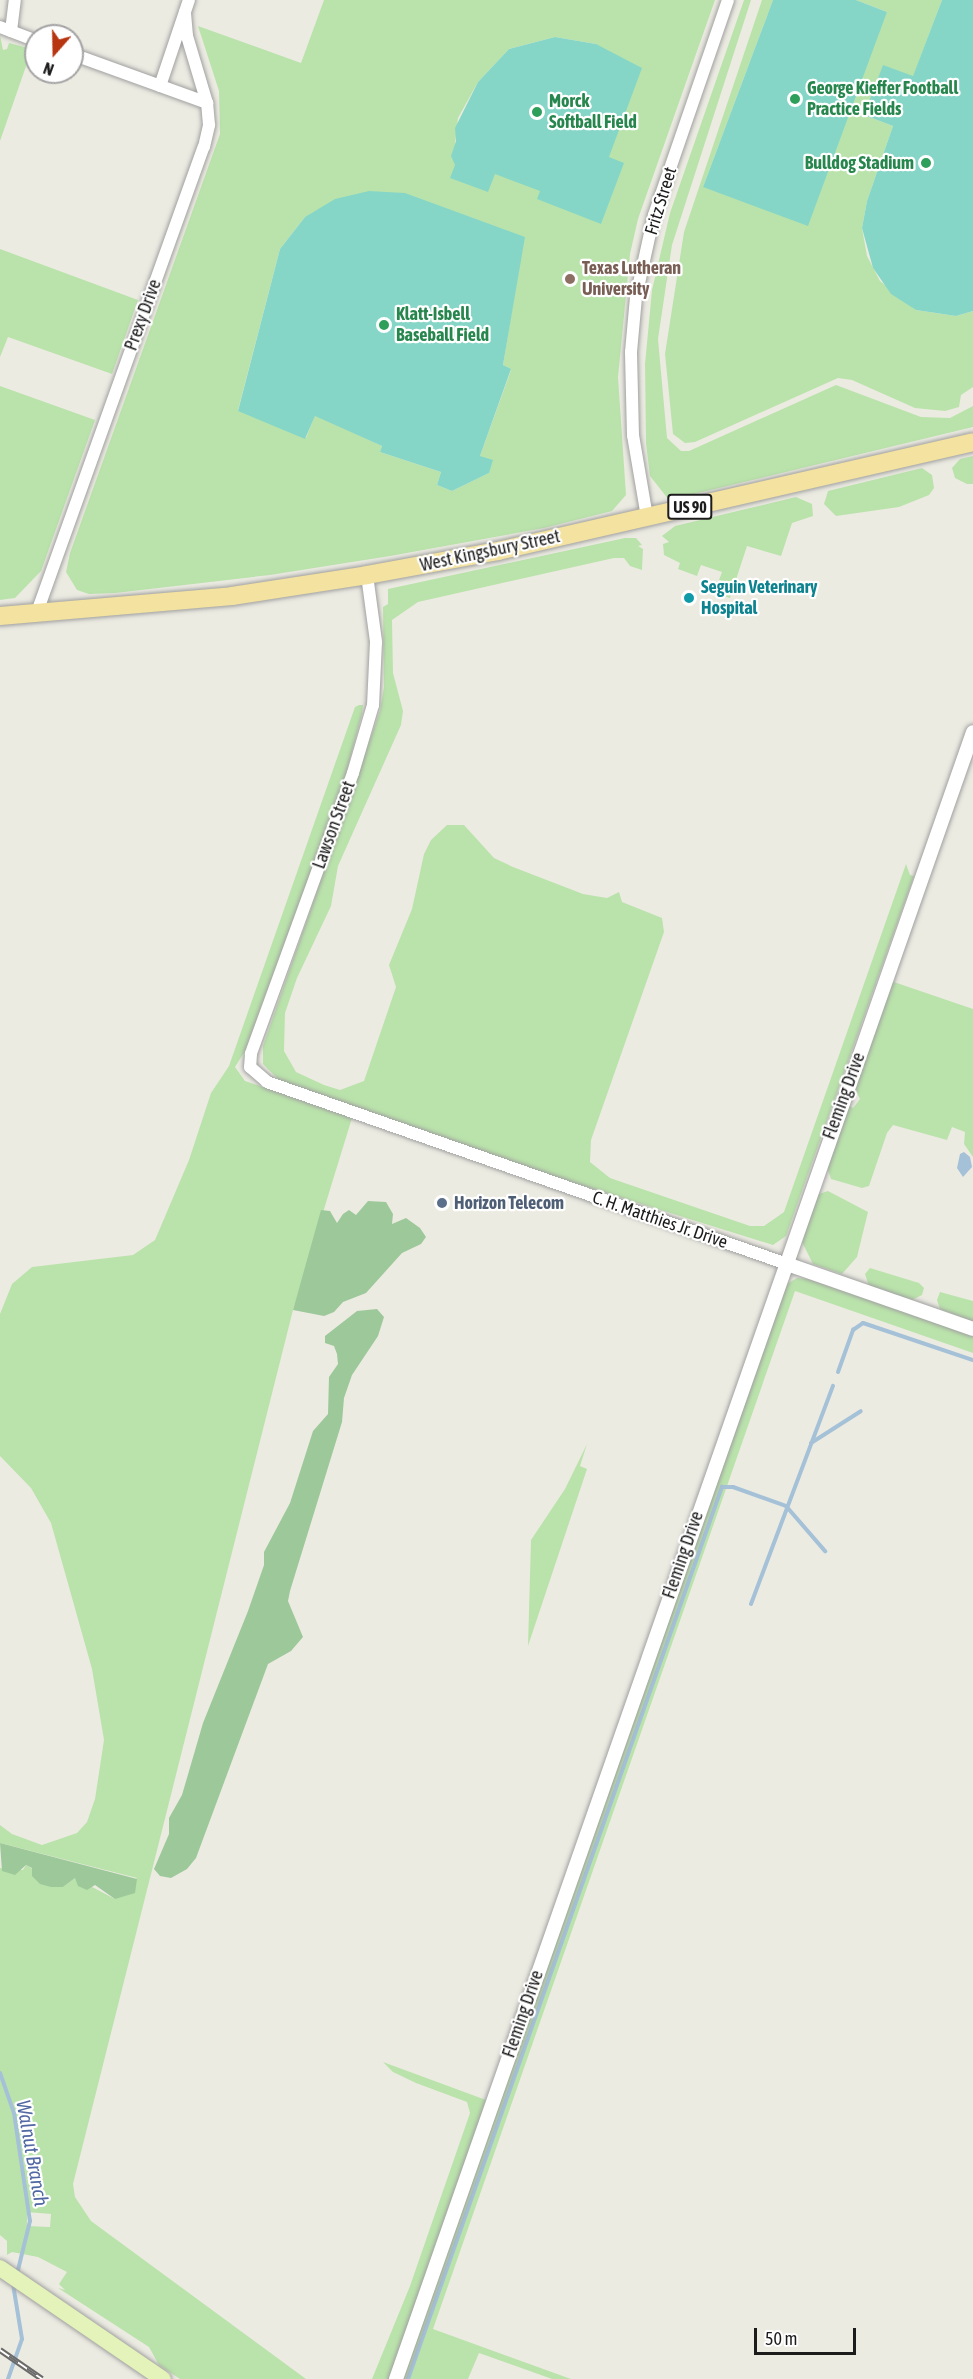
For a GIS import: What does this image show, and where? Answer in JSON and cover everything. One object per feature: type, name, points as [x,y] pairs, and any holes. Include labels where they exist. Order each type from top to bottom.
[{"type":"main road","name":"West Kingsbury Street","points":[[0,616],[36,615],[232,596],[367,576],[647,517],[973,442]]},
{"type":"main road","points":[[0,2268],[163,2379]]},
{"type":"street","points":[[15,0],[5,29],[24,36]]},
{"type":"street","name":"Fritz Street","points":[[647,517],[637,477],[632,427],[631,352],[636,297],[654,215],[728,0]]},
{"type":"street","name":"Prexy Drive","points":[[160,86],[187,6]]},
{"type":"street","name":"Prexy Drive","points":[[36,615],[196,174],[209,125],[207,103],[187,36],[187,6]]},
{"type":"street","points":[[84,58],[207,103]]},
{"type":"street","name":"Lawson Street","points":[[250,1067],[251,1053],[353,773],[373,705],[376,642],[367,576]]},
{"type":"street","name":"Fleming Drive","points":[[396,2379],[784,1263],[973,732]]},
{"type":"street","name":"C. H. Matthies Jr. Drive","points":[[250,1067],[267,1082],[973,1329]]},
{"type":"green space","points":[[324,0],[715,0],[638,219],[630,254],[618,377],[626,495],[612,511],[544,528],[390,556],[270,575],[115,593],[89,594],[77,590],[66,572],[70,553],[220,134],[219,91],[198,26],[301,63]],"holes":[[[555,37],[596,44],[455,144],[458,118],[478,82],[509,49]],[[305,217],[524,237],[503,365],[511,370],[480,456],[489,473],[452,491],[437,485],[441,472],[380,452],[382,446],[315,415],[306,438],[238,410],[280,249]]]},
{"type":"green space","points":[[744,0],[751,0],[672,245],[658,339],[667,438],[681,451],[689,451],[836,385],[921,417],[950,418],[973,406],[973,427],[669,500],[650,476],[646,443],[645,364],[652,290],[670,213]]},
{"type":"green space","points":[[762,0],[773,0],[703,187],[887,12],[856,0],[942,0],[913,77],[864,115],[893,126],[867,201],[862,228],[867,256],[880,281],[916,310],[956,316],[973,311],[973,387],[961,395],[959,407],[945,411],[915,408],[852,380],[838,378],[695,442],[685,443],[673,434],[665,354],[684,232]]},
{"type":"green space","points":[[0,35],[3,50],[7,49],[9,43],[24,47],[24,72],[0,141]]},
{"type":"green space","points":[[0,249],[138,300],[112,374],[8,337],[0,357]]},
{"type":"green space","points":[[0,386],[95,420],[41,571],[15,598],[0,600]]},
{"type":"green space","points":[[973,456],[973,484],[967,484],[955,478],[952,468],[960,459]]},
{"type":"green space","points":[[922,468],[932,475],[934,488],[929,495],[899,507],[836,516],[824,504],[828,491]]},
{"type":"green space","points":[[796,497],[812,504],[813,516],[792,523],[781,556],[747,546],[730,598],[721,595],[725,582],[719,580],[722,572],[701,565],[697,576],[678,569],[680,563],[664,555],[663,544],[669,542],[662,536],[675,526]]},
{"type":"green space","points":[[625,538],[636,538],[642,545],[638,546],[643,549],[642,570],[630,566],[624,558],[614,558],[418,602],[392,620],[393,673],[403,711],[401,725],[338,866],[331,906],[297,978],[285,1013],[284,1051],[296,1072],[324,1085],[340,1090],[364,1081],[396,987],[389,965],[412,909],[424,854],[431,840],[447,825],[464,825],[494,858],[513,867],[583,894],[607,898],[619,892],[622,902],[662,918],[664,932],[591,1140],[590,1162],[610,1178],[750,1226],[764,1226],[784,1212],[906,864],[910,875],[914,876],[786,1236],[773,1245],[552,1176],[280,1081],[263,1064],[263,1046],[380,711],[384,687],[383,607],[388,604],[388,589]]},
{"type":"green space","points":[[363,705],[344,781],[245,1051],[235,1067],[245,1081],[352,1118],[293,1310],[73,2184],[75,2197],[91,2221],[306,2379],[180,2379],[159,2365],[149,2347],[58,2288],[65,2290],[59,2284],[67,2272],[38,2257],[12,2252],[7,2255],[7,2241],[0,2235],[0,1868],[23,1870],[26,1865],[63,1887],[75,1878],[115,1899],[137,1878],[0,1843],[0,1825],[12,1834],[42,1845],[77,1833],[87,1822],[95,1799],[104,1740],[92,1669],[51,1523],[31,1488],[0,1456],[0,1314],[12,1284],[32,1267],[133,1255],[155,1240],[189,1160],[211,1093],[229,1066],[355,707]],"holes":[[[27,2212],[51,2214],[50,2227],[27,2226]]]},
{"type":"green space","points":[[891,981],[973,1009],[973,1157],[964,1144],[965,1132],[952,1127],[947,1140],[893,1125],[887,1133],[869,1186],[862,1188],[831,1179],[827,1167],[847,1104],[853,1108],[860,1099],[854,1086]]},
{"type":"green space","points":[[828,1191],[868,1212],[857,1257],[842,1274],[813,1264],[802,1242],[816,1195]]},
{"type":"green space","points":[[368,1201],[386,1202],[393,1214],[392,1224],[406,1218],[420,1228],[426,1237],[421,1244],[402,1253],[366,1293],[343,1302],[334,1312],[324,1316],[293,1310],[321,1210],[330,1211],[337,1223],[349,1210],[356,1215]]},
{"type":"green space","points":[[870,1268],[919,1283],[924,1288],[922,1295],[912,1300],[869,1286],[865,1274]]},
{"type":"green space","points":[[797,1278],[808,1279],[973,1336],[973,1353],[795,1291],[433,2329],[571,2379],[552,2379],[479,2353],[468,2379],[403,2379],[787,1284]]},
{"type":"green space","points":[[940,1292],[973,1301],[973,1322],[940,1309],[937,1300]]},
{"type":"green space","points":[[377,1309],[384,1317],[378,1336],[352,1375],[344,1398],[342,1422],[290,1591],[288,1601],[303,1637],[291,1651],[268,1664],[196,1858],[187,1869],[171,1878],[160,1876],[154,1869],[169,1834],[169,1818],[182,1795],[203,1723],[248,1611],[264,1565],[264,1552],[290,1503],[313,1431],[328,1414],[329,1377],[338,1364],[334,1346],[325,1343],[325,1336],[357,1311]]},
{"type":"green space","points":[[587,1444],[580,1466],[587,1469],[528,1646],[531,1540],[565,1489]]},
{"type":"green space","points":[[0,1843],[137,1879],[135,1893],[115,1899],[95,1885],[87,1890],[78,1886],[75,1878],[63,1887],[51,1887],[40,1884],[32,1876],[32,1868],[26,1865],[15,1875],[2,1871]]},
{"type":"green space","points":[[383,2062],[486,2100],[390,2379],[372,2379],[410,2286],[470,2113],[467,2102],[416,2083],[393,2072]]},
{"type":"shaded area","name":"George Kieffer Football Practice Fields","points":[[773,0],[856,0],[887,12],[808,226],[703,187]]},
{"type":"shaded area","name":"Bulldog Stadium","points":[[942,0],[973,0],[973,311],[956,316],[916,310],[891,294],[873,268],[862,228],[867,201],[893,126],[864,115],[883,65],[913,76]]},
{"type":"shaded area","name":"Morck Softball Field","points":[[555,37],[596,44],[642,68],[609,157],[624,163],[601,224],[537,199],[540,191],[495,174],[488,192],[450,178],[455,165],[451,156],[456,141],[455,128],[478,82],[509,49]]},
{"type":"shaded area","name":"Klatt-Isbell Baseball Field","points":[[369,191],[405,193],[525,237],[503,365],[511,369],[480,456],[493,460],[489,473],[452,491],[437,485],[441,472],[380,452],[382,446],[315,416],[305,439],[238,411],[280,249],[305,217],[335,199]]},
{"type":"shaded area","points":[[964,1152],[970,1157],[972,1167],[963,1177],[957,1168],[960,1154]]},
{"type":"waterway","points":[[838,1372],[853,1330],[863,1323],[973,1360]]},
{"type":"waterway","points":[[751,1604],[833,1386]]},
{"type":"waterway","points":[[811,1443],[861,1411]]},
{"type":"waterway","points":[[408,2379],[722,1487],[733,1487],[786,1506],[825,1551]]},
{"type":"waterway","name":"Walnut Branch","points":[[0,2073],[14,2113],[30,2221],[17,2274]]},
{"type":"waterway","name":"Walnut Branch","points":[[8,2379],[22,2339],[13,2284]]},
{"type":"railway","points":[[0,2350],[42,2379]]},
{"type":"place","name":"George Kieffer Football Practice Fields","points":[[795,99]]},
{"type":"place","name":"Morck Softball Field","points":[[537,112]]},
{"type":"place","name":"Bulldog Stadium","points":[[926,163]]},
{"type":"place","name":"Texas Lutheran University","points":[[570,279]]},
{"type":"place","name":"Klatt-Isbell Baseball Field","points":[[384,325]]},
{"type":"place","name":"Seguin Veterinary Hospital","points":[[689,598]]},
{"type":"place","name":"Horizon Telecom","points":[[442,1203]]}]
